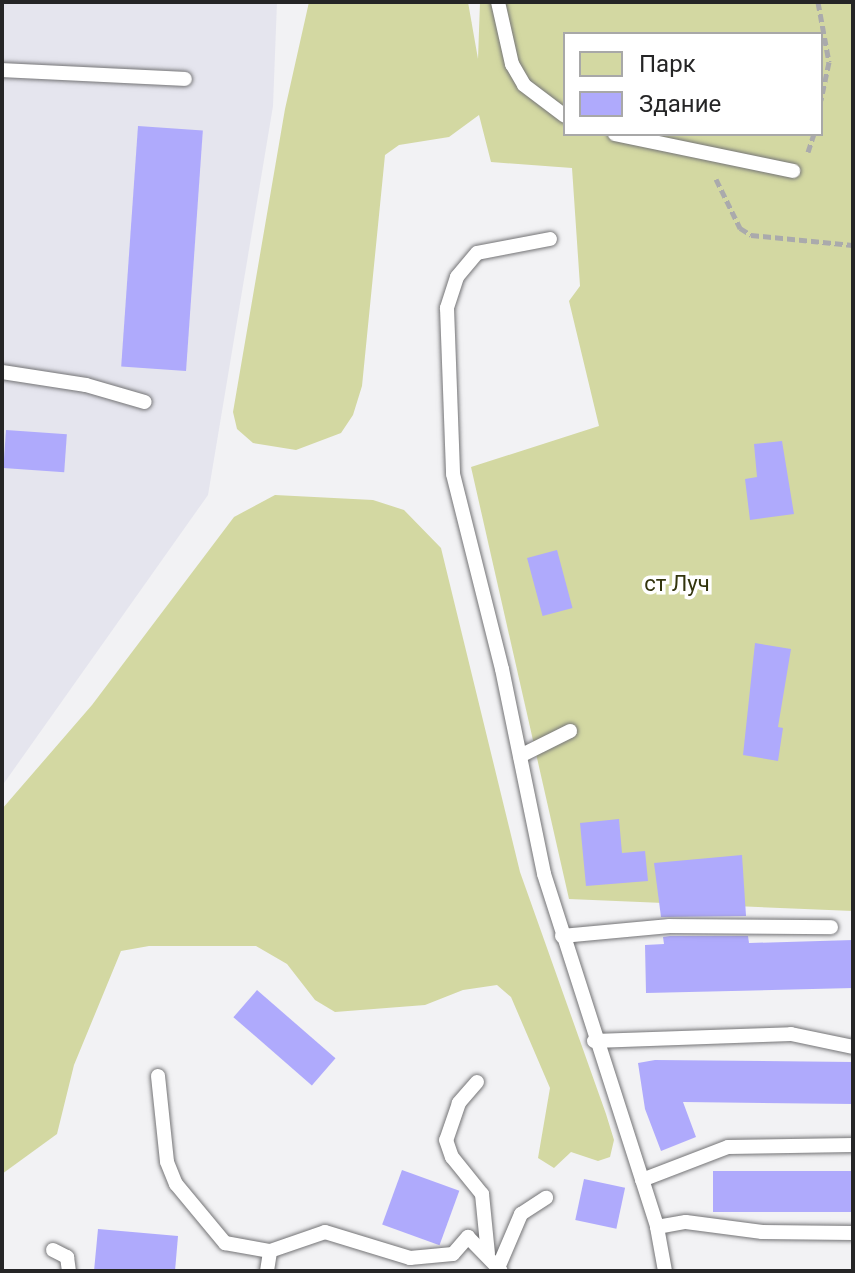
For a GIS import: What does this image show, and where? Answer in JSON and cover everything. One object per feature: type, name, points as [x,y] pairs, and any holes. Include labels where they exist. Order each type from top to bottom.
[{"type":"lane","points":[[498,2],[512,64],[524,85],[563,114]]},
{"type":"lane","points":[[2,70],[185,79]]},
{"type":"lane","points":[[623,136],[706,156],[793,171]]},
{"type":"lane","points":[[550,239],[477,253],[457,277],[447,308],[453,474],[562,936],[657,1227],[665,1271]]},
{"type":"lane","points":[[2,372],[86,385],[145,402]]},
{"type":"lane","points":[[520,756],[570,731]]},
{"type":"lane","points":[[562,936],[670,926],[831,927]]},
{"type":"lane","points":[[594,1041],[791,1034],[853,1047]]},
{"type":"lane","points":[[158,1076],[167,1162],[176,1184],[225,1243],[270,1251],[325,1232],[410,1258],[453,1254],[468,1237],[488,1254],[499,1269]]},
{"type":"lane","points":[[477,1082],[459,1103],[446,1140],[452,1157],[482,1194],[488,1254]]},
{"type":"lane","points":[[642,1180],[728,1147],[853,1145]]},
{"type":"lane","points":[[499,1269],[521,1214],[546,1198]]},
{"type":"lane","points":[[657,1227],[703,1222],[762,1232],[853,1233]]},
{"type":"lane","points":[[53,1250],[67,1257],[69,1271]]},
{"type":"lane","points":[[267,1271],[270,1251]]},
{"type":"path","points":[[818,2],[829,62],[823,90]]},
{"type":"path","points":[[706,156],[740,228],[751,235],[853,245]]},
{"type":"shaded area","points":[[2,2],[277,2],[273,106],[208,495],[2,786]]},
{"type":"green space","name":"ст Луч","points":[[309,2],[468,2],[478,59],[480,2],[853,2],[853,911],[569,899],[471,467],[599,426],[569,301],[580,286],[572,168],[491,162],[479,115],[449,137],[399,145],[385,155],[362,386],[353,415],[341,433],[296,450],[253,443],[237,429],[233,412],[285,109]]},
{"type":"green space","points":[[275,495],[373,500],[404,510],[441,548],[520,872],[606,1114],[614,1140],[610,1157],[598,1161],[571,1152],[554,1168],[538,1158],[550,1088],[511,997],[497,985],[463,990],[425,1005],[335,1012],[315,1000],[287,964],[256,946],[149,946],[121,951],[74,1065],[57,1134],[2,1174],[2,809],[92,705],[234,517]]},
{"type":"building","points":[[138,126],[203,131],[186,371],[121,366]]},
{"type":"building","points":[[6,430],[67,434],[64,472],[3,468]]},
{"type":"building","points":[[782,441],[794,514],[750,520],[745,479],[757,477],[754,444]]},
{"type":"building","points":[[557,550],[573,608],[543,616],[527,558]]},
{"type":"building","points":[[755,643],[791,649],[778,727],[783,728],[778,761],[743,755]]},
{"type":"building","points":[[619,819],[622,853],[645,851],[648,881],[586,886],[580,823]]},
{"type":"building","points":[[742,855],[746,916],[661,917],[654,863]]},
{"type":"building","points":[[670,936],[748,936],[749,943],[853,940],[853,988],[646,993],[645,945],[664,944],[663,937]]},
{"type":"building","points":[[257,990],[335,1058],[312,1085],[233,1017]]},
{"type":"building","points":[[655,1060],[853,1062],[853,1104],[683,1102],[696,1137],[661,1151],[645,1109],[638,1063]]},
{"type":"building","points":[[402,1170],[459,1191],[439,1245],[382,1225]]},
{"type":"building","points":[[713,1171],[853,1171],[853,1212],[713,1212]]},
{"type":"building","points":[[584,1179],[625,1188],[616,1229],[575,1220]]},
{"type":"building","points":[[98,1229],[178,1236],[175,1271],[94,1271]]}]
